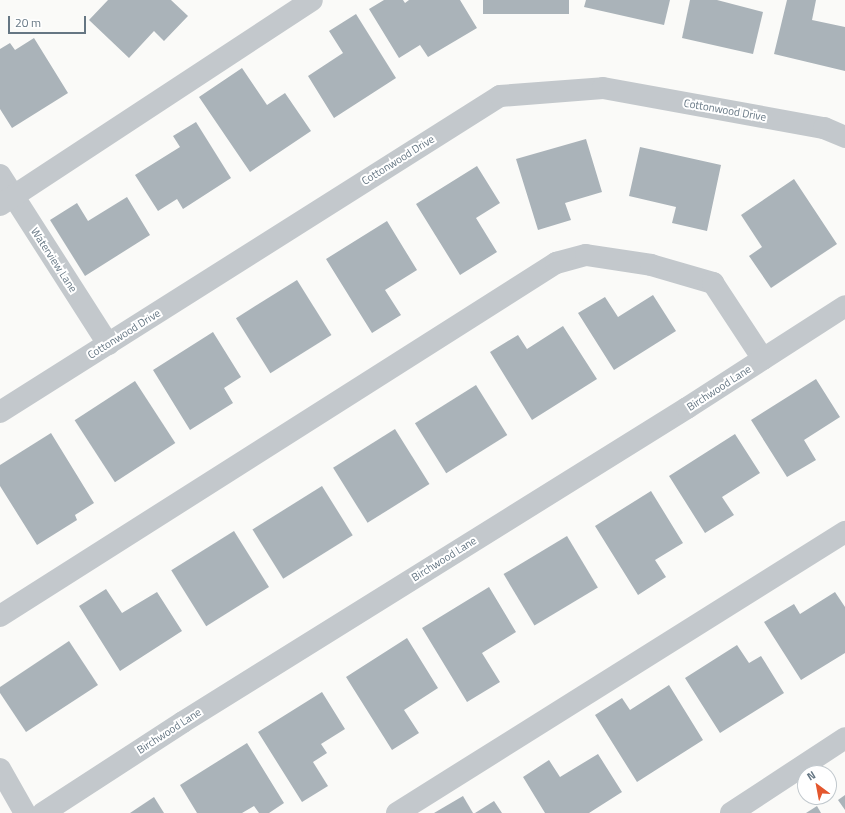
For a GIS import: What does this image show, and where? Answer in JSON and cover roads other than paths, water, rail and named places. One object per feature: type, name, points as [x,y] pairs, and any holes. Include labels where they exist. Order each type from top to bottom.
[{"type":"street","points":[[7,201],[312,0]]},
{"type":"street","name":"Cottonwood Drive","points":[[0,412],[500,96],[603,88],[824,128],[845,137]]},
{"type":"street","name":"Waterview Lane","points":[[0,176],[7,201],[108,344]]},
{"type":"street","points":[[0,616],[556,263],[586,255],[651,265],[713,283],[763,359]]},
{"type":"street","name":"Birchwood Lane","points":[[43,813],[183,722],[763,359],[845,306]]},
{"type":"street","points":[[397,813],[845,532]]},
{"type":"street","points":[[731,813],[845,738]]},
{"type":"street","points":[[0,770],[25,813]]}]
